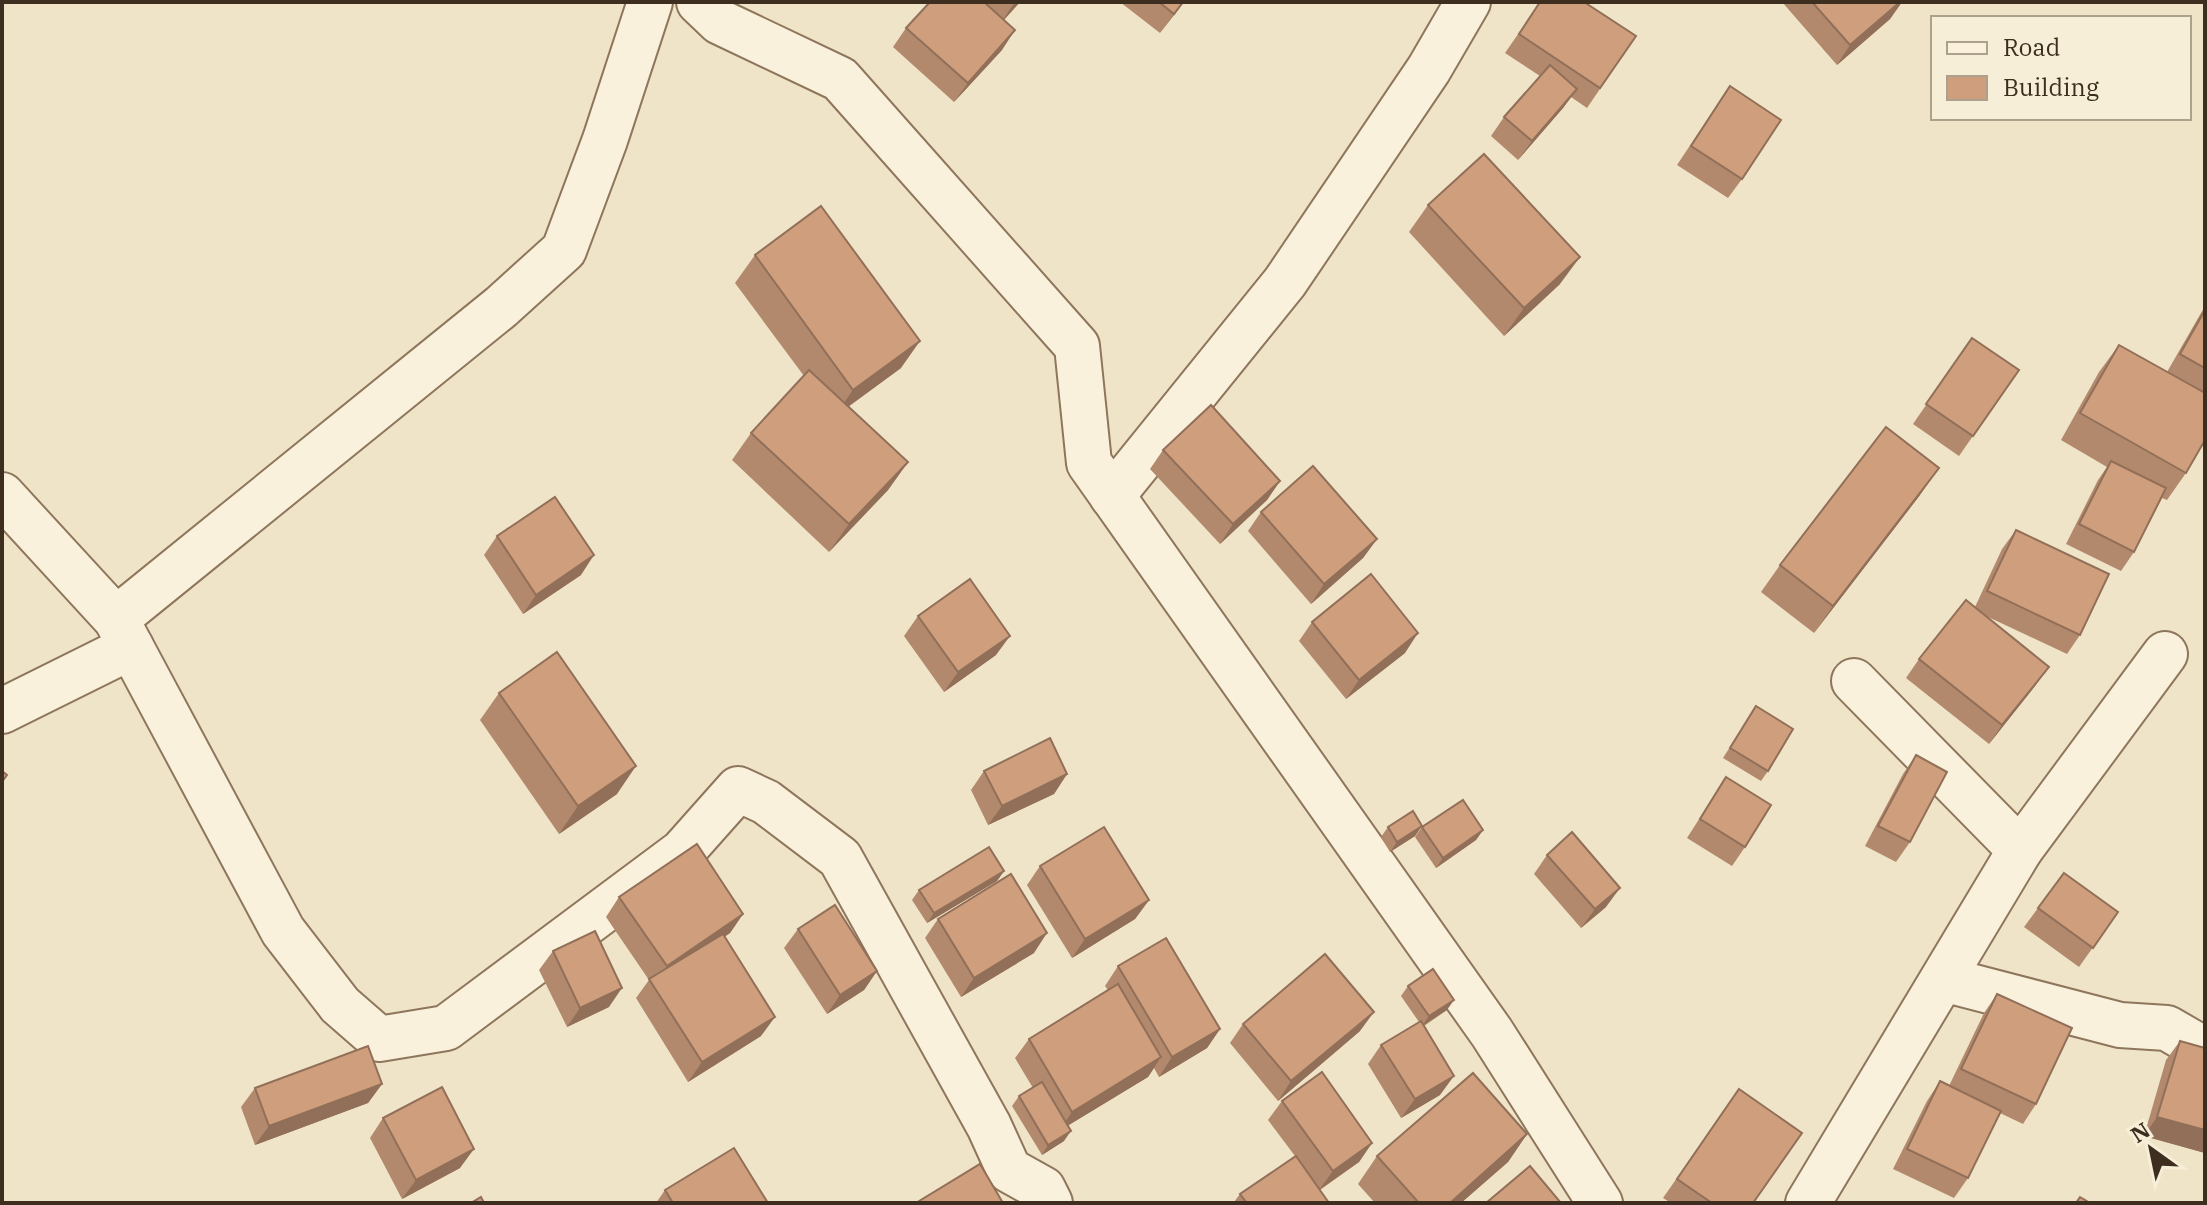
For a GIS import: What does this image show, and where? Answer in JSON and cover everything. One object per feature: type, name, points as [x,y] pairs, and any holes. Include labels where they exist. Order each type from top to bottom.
[{"type":"street","points":[[2,711],[123,633],[564,250],[605,140],[650,2]]},
{"type":"street","points":[[699,2],[720,22],[840,79],[1077,346],[1089,463],[1492,1033],[1600,1203]]},
{"type":"street","points":[[1112,496],[1285,282],[1429,69],[1468,2]]},
{"type":"street","points":[[2,495],[123,633],[283,931],[340,1005],[379,1039],[446,1028],[682,852],[738,789],[766,802],[840,858],[989,1126],[1009,1170],[1043,1189],[1050,1203]]},
{"type":"street","points":[[1808,1203],[2020,850],[2165,654]]},
{"type":"street","points":[[1854,681],[2020,850]]},
{"type":"street","points":[[1943,979],[2120,1025],[2167,1028],[2205,1050]]},
{"type":"building","points":[[930,2],[984,2],[1015,30],[968,83],[906,28]]},
{"type":"building","points":[[1159,2],[1183,2],[1174,14]]},
{"type":"building","points":[[1540,2],[1584,2],[1636,36],[1600,88],[1519,34]]},
{"type":"building","points":[[1812,2],[1900,2],[1850,45]]},
{"type":"building","points":[[1550,65],[1577,89],[1532,141],[1504,117]]},
{"type":"building","points":[[1730,86],[1781,120],[1742,179],[1691,146]]},
{"type":"building","points":[[1484,154],[1580,257],[1524,308],[1428,205]]},
{"type":"building","points":[[821,206],[920,341],[853,390],[755,255]]},
{"type":"building","points":[[2205,310],[2205,368],[2180,354]]},
{"type":"building","points":[[1972,338],[2019,370],[1973,436],[1926,404]]},
{"type":"building","points":[[2119,345],[2205,393],[2205,440],[2186,473],[2080,413]]},
{"type":"building","points":[[809,370],[908,462],[849,524],[751,433]]},
{"type":"building","points":[[1211,405],[1280,481],[1233,524],[1163,450]]},
{"type":"building","points":[[1886,427],[1939,468],[1833,606],[1780,565]]},
{"type":"building","points":[[2111,461],[2166,488],[2134,552],[2079,524]]},
{"type":"building","points":[[1313,466],[1377,539],[1324,584],[1261,512]]},
{"type":"building","points":[[555,497],[594,555],[536,595],[497,536]]},
{"type":"building","points":[[2016,530],[2109,574],[2080,635],[1987,591]]},
{"type":"building","points":[[1371,574],[1418,633],[1359,680],[1312,622]]},
{"type":"building","points":[[970,579],[1010,636],[958,672],[918,616]]},
{"type":"building","points":[[1966,600],[2049,667],[2002,725],[1919,659]]},
{"type":"building","points":[[557,652],[636,766],[578,806],[499,693]]},
{"type":"building","points":[[1756,706],[1793,729],[1768,771],[1730,748]]},
{"type":"building","points":[[1050,738],[1067,774],[1002,806],[984,771]]},
{"type":"building","points":[[1916,755],[1947,772],[1910,842],[1878,826]]},
{"type":"building","points":[[1726,777],[1771,805],[1745,847],[1700,819]]},
{"type":"building","points":[[1463,800],[1483,830],[1443,858],[1422,827]]},
{"type":"building","points":[[1413,811],[1422,826],[1397,842],[1388,827]]},
{"type":"building","points":[[1104,827],[1149,900],[1085,939],[1040,866]]},
{"type":"building","points":[[1572,832],[1620,888],[1595,909],[1547,855]]},
{"type":"building","points":[[697,844],[743,914],[667,966],[619,897]]},
{"type":"building","points":[[989,847],[1004,871],[934,913],[919,890]]},
{"type":"building","points":[[2064,873],[2118,912],[2093,948],[2038,908]]},
{"type":"building","points":[[1011,874],[1047,933],[974,978],[938,919]]},
{"type":"building","points":[[835,905],[877,971],[840,995],[798,929]]},
{"type":"building","points":[[595,931],[622,988],[580,1008],[553,951]]},
{"type":"building","points":[[723,934],[775,1017],[702,1062],[649,979]]},
{"type":"building","points":[[1166,938],[1220,1029],[1172,1057],[1118,966]]},
{"type":"building","points":[[1325,954],[1374,1012],[1291,1081],[1243,1024]]},
{"type":"building","points":[[1433,969],[1454,1000],[1429,1016],[1408,986]]},
{"type":"building","points":[[1118,984],[1161,1057],[1072,1112],[1029,1039]]},
{"type":"building","points":[[1997,994],[2072,1028],[2036,1104],[1961,1069]]},
{"type":"building","points":[[1421,1021],[1454,1076],[1415,1099],[1381,1045]]},
{"type":"building","points":[[2180,1041],[2205,1048],[2205,1130],[2157,1117]]},
{"type":"building","points":[[368,1046],[382,1084],[269,1126],[255,1088]]},
{"type":"building","points":[[1322,1072],[1372,1143],[1333,1171],[1282,1101]]},
{"type":"building","points":[[1473,1073],[1527,1134],[1450,1203],[1419,1203],[1377,1156]]},
{"type":"building","points":[[1940,1081],[2001,1111],[1968,1178],[1907,1149]]},
{"type":"building","points":[[1042,1082],[1071,1131],[1048,1145],[1019,1096]]},
{"type":"building","points":[[442,1087],[474,1149],[416,1180],[383,1118]]},
{"type":"building","points":[[1739,1089],[1802,1133],[1753,1203],[1712,1203],[1677,1179]]},
{"type":"building","points":[[734,1148],[768,1203],[673,1203],[665,1190]]},
{"type":"building","points":[[1296,1156],[1329,1203],[1247,1203],[1240,1194]]},
{"type":"building","points":[[980,1164],[1003,1203],[916,1203]]},
{"type":"building","points":[[1530,1166],[1561,1203],[1486,1203]]},
{"type":"building","points":[[2080,1197],[2090,1203],[2076,1203]]}]
